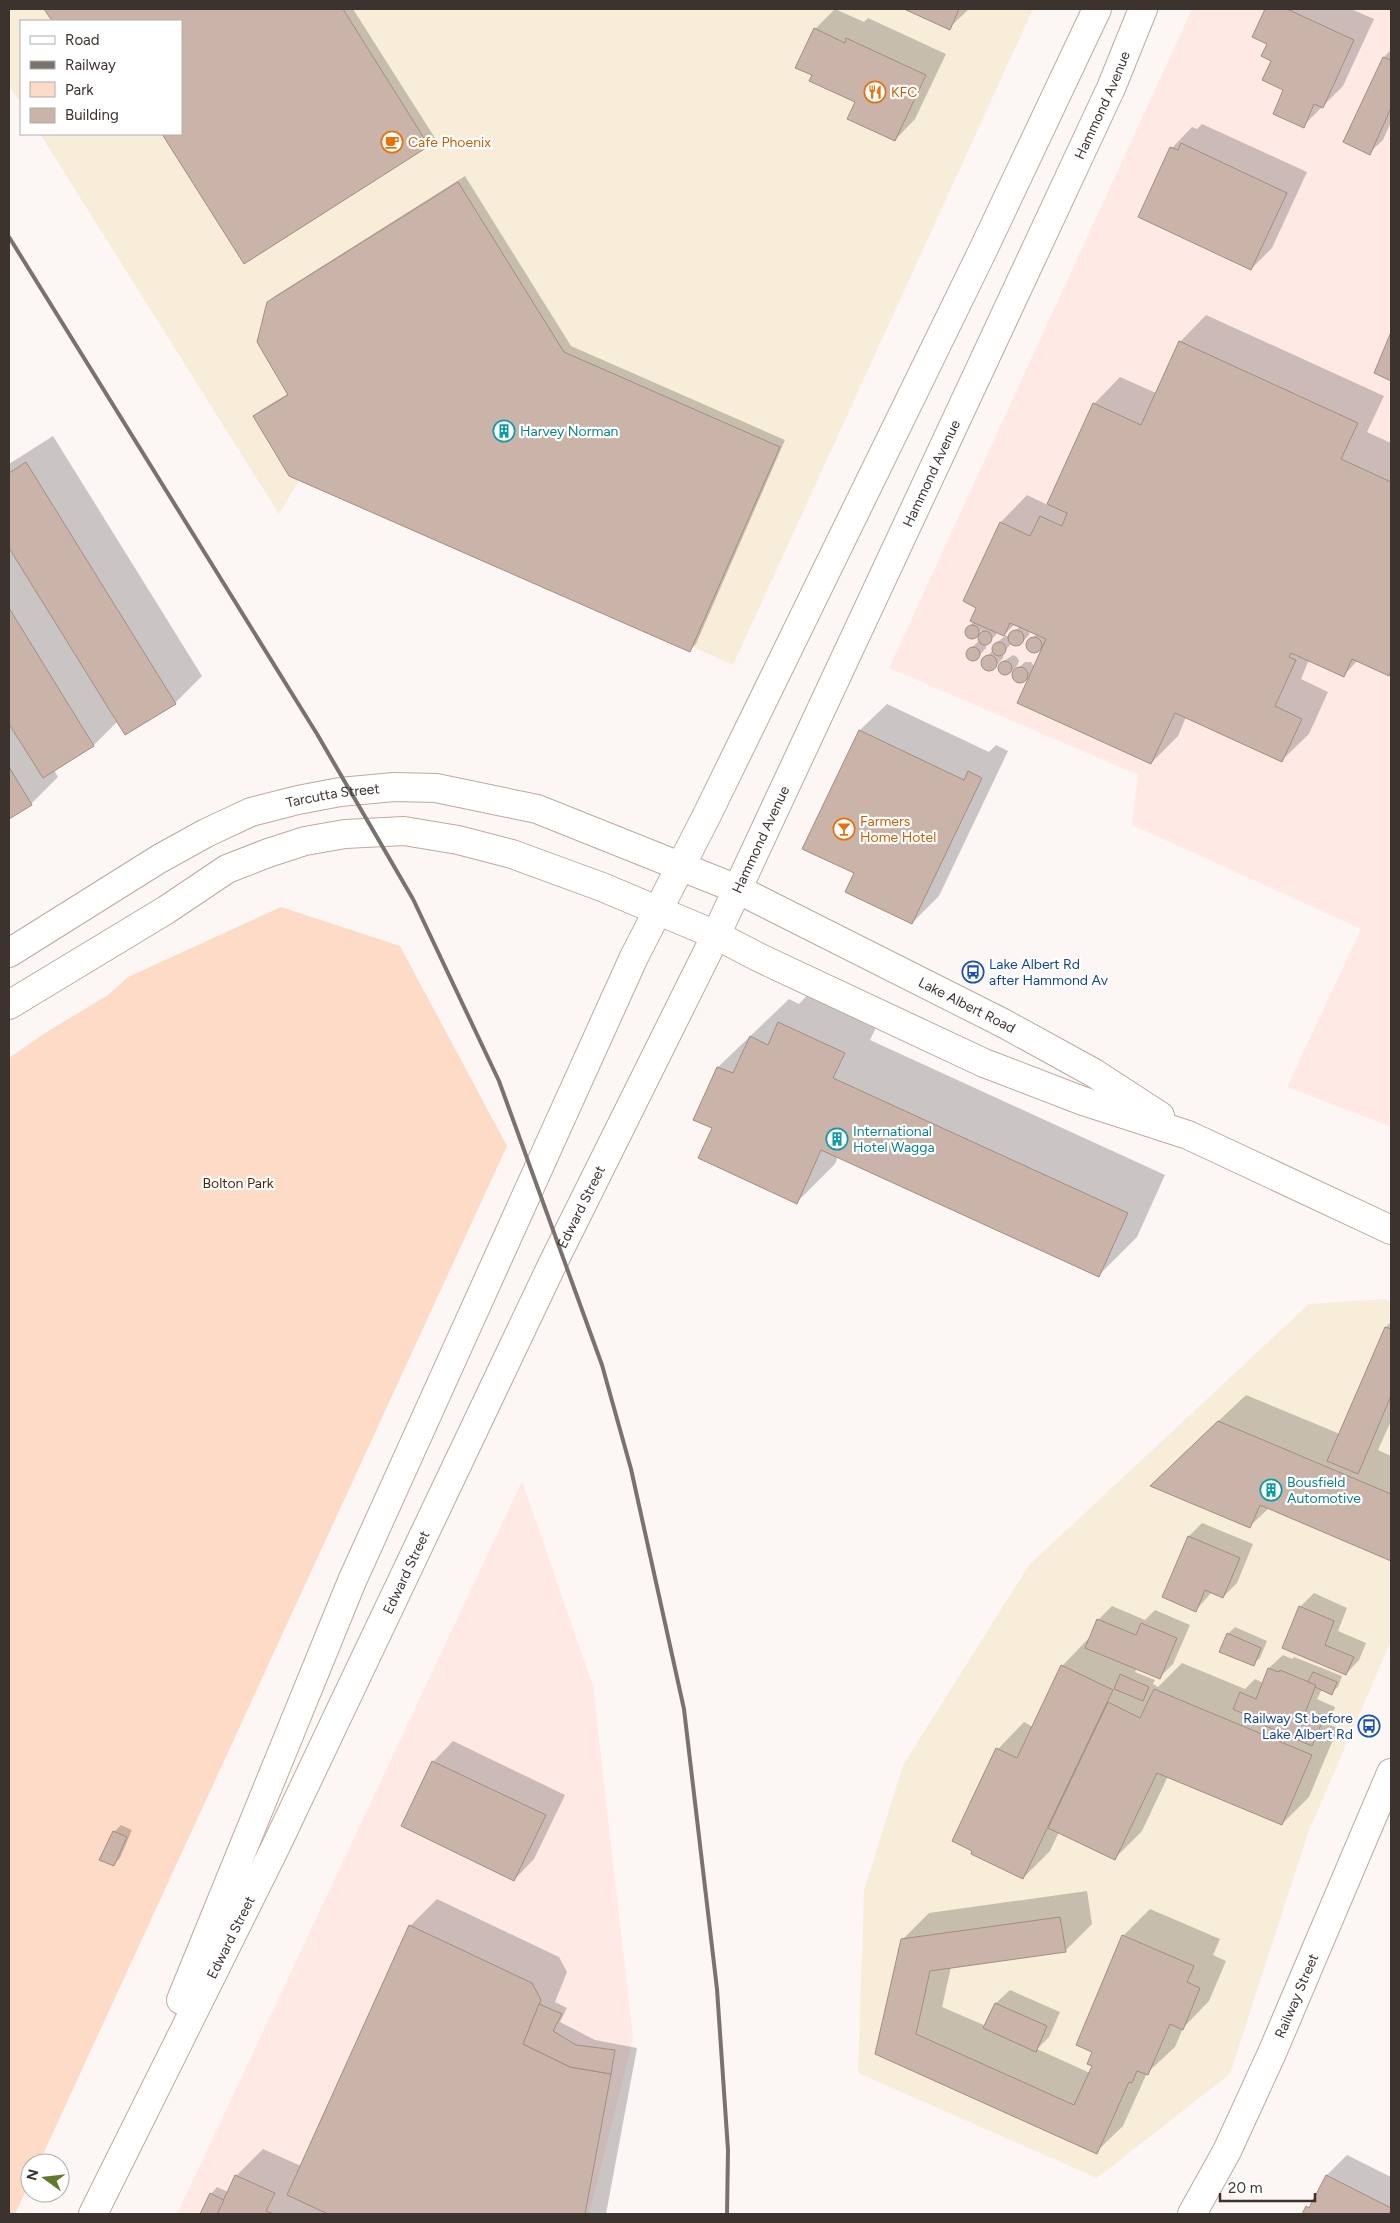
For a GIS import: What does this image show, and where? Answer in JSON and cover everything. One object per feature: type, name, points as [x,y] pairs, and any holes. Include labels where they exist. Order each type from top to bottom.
[{"type":"main road","points":[[9,1005],[166,910],[227,869],[268,852],[305,841],[346,834],[404,831],[458,840],[512,854],[602,887],[658,911],[682,866],[983,250],[1097,9]]},
{"type":"main road","name":"Hammond Avenue","points":[[716,935],[1107,97],[1143,9]]},
{"type":"main road","name":"Tarcutta Street","points":[[9,953],[158,859],[206,833],[251,812],[340,792],[394,787],[427,788],[487,797],[537,809],[737,889]]},
{"type":"main road","name":"Lake Albert Road","points":[[737,889],[1004,1023],[1094,1073],[1188,1135]]},
{"type":"main road","name":"Lake Albert Road","points":[[658,911],[716,935],[760,958],[984,1063],[1083,1101],[1188,1135],[1391,1230]]},
{"type":"main road","name":"Edward Street","points":[[94,2212],[352,1582],[634,957],[658,911]]},
{"type":"main road","name":"Edward Street","points":[[94,2212],[276,1846],[553,1263],[716,935]]},
{"type":"main road","name":"Railway Street","points":[[1192,2214],[1227,2150],[1268,2062],[1391,1773]]},
{"type":"shaded area","points":[[9,9],[1033,9],[733,665],[304,472],[279,514],[41,135],[182,135],[182,20],[20,20],[20,102],[9,85]]},
{"type":"shaded area","points":[[1192,9],[1391,9],[1391,1127],[1287,1087],[1361,929],[1132,825],[1138,775],[889,668]]},
{"type":"shaded area","points":[[1385,1299],[1391,1302],[1391,1641],[1308,1833],[1230,2074],[1097,2178],[858,2073],[864,1891],[903,1765],[1029,1565],[1309,1304]]},
{"type":"shaded area","points":[[522,1481],[593,1686],[633,2038],[589,2214],[177,2214]]},
{"type":"green space","name":"Bolton Park","points":[[281,907],[400,946],[507,1146],[44,2153],[20,2153],[20,2203],[15,2214],[9,2214],[9,1058],[45,1033],[108,995],[128,977]]},
{"type":"building","points":[[44,9],[343,9],[429,146],[244,264],[163,135],[182,135],[182,20],[51,20]]},
{"type":"building","points":[[904,9],[959,9],[950,30]]},
{"type":"building","points":[[1265,9],[1287,9],[1354,40],[1323,108],[1314,104],[1304,128],[1273,114],[1283,90],[1262,80],[1271,61],[1261,56],[1267,44],[1252,37]]},
{"type":"building","name":"KFC","points":[[814,28],[845,43],[846,38],[926,75],[895,141],[847,119],[855,102],[809,81],[812,75],[795,68]]},
{"type":"building","points":[[1383,57],[1391,60],[1391,108],[1370,155],[1343,142]]},
{"type":"building","points":[[1181,143],[1287,193],[1251,270],[1138,217],[1170,147],[1178,150]]},
{"type":"building","name":"Harvey Norman","points":[[458,182],[564,352],[780,447],[690,652],[289,476],[253,416],[288,395],[257,342],[267,302]]},
{"type":"building","points":[[1391,332],[1391,381],[1374,373]]},
{"type":"building","points":[[1179,341],[1358,423],[1341,459],[1391,482],[1391,670],[1389,676],[1352,659],[1344,677],[1291,653],[1289,657],[1296,660],[1275,706],[1302,719],[1282,762],[1175,713],[1151,764],[1017,703],[1046,639],[1010,623],[1004,636],[970,621],[976,608],[963,601],[1000,522],[1030,536],[1040,516],[1062,526],[1067,513],[1047,504],[1093,403],[1141,425]]},
{"type":"building","points":[[26,462],[176,704],[125,735],[9,548],[9,473]]},
{"type":"building","points":[[9,608],[94,746],[43,778],[9,724]]},
{"type":"building","points":[[972,625],[977,627],[979,632],[977,637],[972,639],[967,637],[965,632],[967,627]]},
{"type":"building","points":[[1016,630],[1022,632],[1024,638],[1022,644],[1016,646],[1010,644],[1008,638],[1010,632]]},
{"type":"building","points":[[985,631],[990,633],[992,638],[990,643],[985,645],[980,643],[978,638],[980,633]]},
{"type":"building","points":[[1034,637],[1042,645],[1034,653],[1026,645]]},
{"type":"building","points":[[996,642],[1002,642],[1006,649],[1002,656],[996,656],[992,652],[992,646]]},
{"type":"building","points":[[970,647],[976,647],[980,654],[976,661],[970,661],[966,657],[966,651]]},
{"type":"building","points":[[989,655],[997,663],[989,671],[981,663]]},
{"type":"building","points":[[1002,661],[1008,661],[1012,668],[1008,675],[1002,675],[998,671],[998,665]]},
{"type":"building","points":[[1020,667],[1028,675],[1020,683],[1012,675]]},
{"type":"building","points":[[859,730],[964,780],[968,771],[982,778],[912,924],[845,892],[854,873],[802,849]]},
{"type":"building","points":[[9,767],[32,805],[9,819]]},
{"type":"building","name":"International Hotel Wagga","points":[[778,1022],[845,1053],[833,1078],[1128,1213],[1099,1277],[821,1150],[797,1204],[698,1158],[712,1128],[693,1120],[717,1067],[733,1073],[750,1036],[768,1045]]},
{"type":"building","points":[[1385,1327],[1391,1329],[1391,1396],[1358,1474],[1327,1461]]},
{"type":"building","name":"Bousfield Automotive","points":[[1218,1421],[1391,1494],[1391,1561],[1260,1505],[1250,1528],[1150,1486]]},
{"type":"building","points":[[1188,1536],[1240,1558],[1223,1598],[1205,1590],[1196,1612],[1162,1597]]},
{"type":"building","points":[[1299,1606],[1334,1621],[1325,1645],[1354,1657],[1346,1675],[1282,1648]]},
{"type":"building","points":[[1097,1619],[1136,1635],[1141,1623],[1177,1638],[1160,1679],[1085,1648]]},
{"type":"building","points":[[1227,1633],[1261,1648],[1254,1666],[1219,1652]]},
{"type":"building","points":[[1061,1665],[1113,1690],[1023,1879],[971,1854],[972,1851],[952,1841],[996,1748],[1017,1758]]},
{"type":"building","points":[[1268,1668],[1279,1672],[1280,1670],[1316,1685],[1305,1713],[1323,1720],[1312,1746],[1247,1718],[1248,1716],[1233,1709],[1240,1692],[1256,1699]]},
{"type":"building","points":[[1313,1672],[1337,1682],[1332,1695],[1308,1682]]},
{"type":"building","points":[[1120,1674],[1149,1687],[1143,1701],[1114,1689]]},
{"type":"building","points":[[1154,1689],[1312,1755],[1282,1825],[1157,1773],[1115,1860],[1048,1828],[1108,1702],[1140,1718]]},
{"type":"building","points":[[432,1761],[546,1815],[514,1881],[401,1826]]},
{"type":"building","points":[[113,1831],[127,1837],[114,1866],[99,1860]]},
{"type":"building","points":[[1060,1917],[1066,1952],[930,1971],[916,2034],[1074,2105],[1092,2066],[1087,2064],[1092,2052],[1076,2045],[1122,1935],[1194,1966],[1187,1982],[1200,1988],[1183,2030],[1170,2024],[1148,2075],[1137,2071],[1132,2083],[1129,2082],[1097,2154],[875,2054],[901,1939]]},
{"type":"building","points":[[409,1925],[532,1983],[541,2000],[523,2044],[570,2067],[611,2074],[585,2214],[328,2214],[287,2195]]},
{"type":"building","points":[[995,2003],[1047,2026],[1036,2052],[983,2028]]},
{"type":"building","points":[[539,2004],[562,2014],[553,2031],[576,2045],[615,2050],[611,2074],[570,2067],[523,2044]]},
{"type":"building","points":[[235,2175],[275,2193],[266,2211],[274,2214],[217,2214]]},
{"type":"building","points":[[1326,2175],[1391,2208],[1391,2214],[1302,2214],[1306,2206],[1309,2208]]},
{"type":"building","points":[[210,2193],[224,2200],[217,2214],[200,2214]]},
{"type":"railway","points":[[9,237],[317,734],[413,899],[499,1081],[602,1365],[631,1469],[684,1709],[717,1989],[728,2150],[727,2214]]},
{"type":"place","name":"KFC","points":[[875,92]]},
{"type":"place","name":"Cafe Phoenix","points":[[392,142]]},
{"type":"place","name":"Harvey Norman","points":[[504,431]]},
{"type":"place","name":"Farmers Home Hotel","points":[[844,829]]},
{"type":"place","name":"Lake Albert Rd after Hammond Av","points":[[973,972]]},
{"type":"place","name":"International Hotel Wagga","points":[[837,1139]]},
{"type":"place","name":"Bousfield Automotive","points":[[1271,1490]]},
{"type":"place","name":"Railway St before Lake Albert Rd","points":[[1369,1726]]}]
